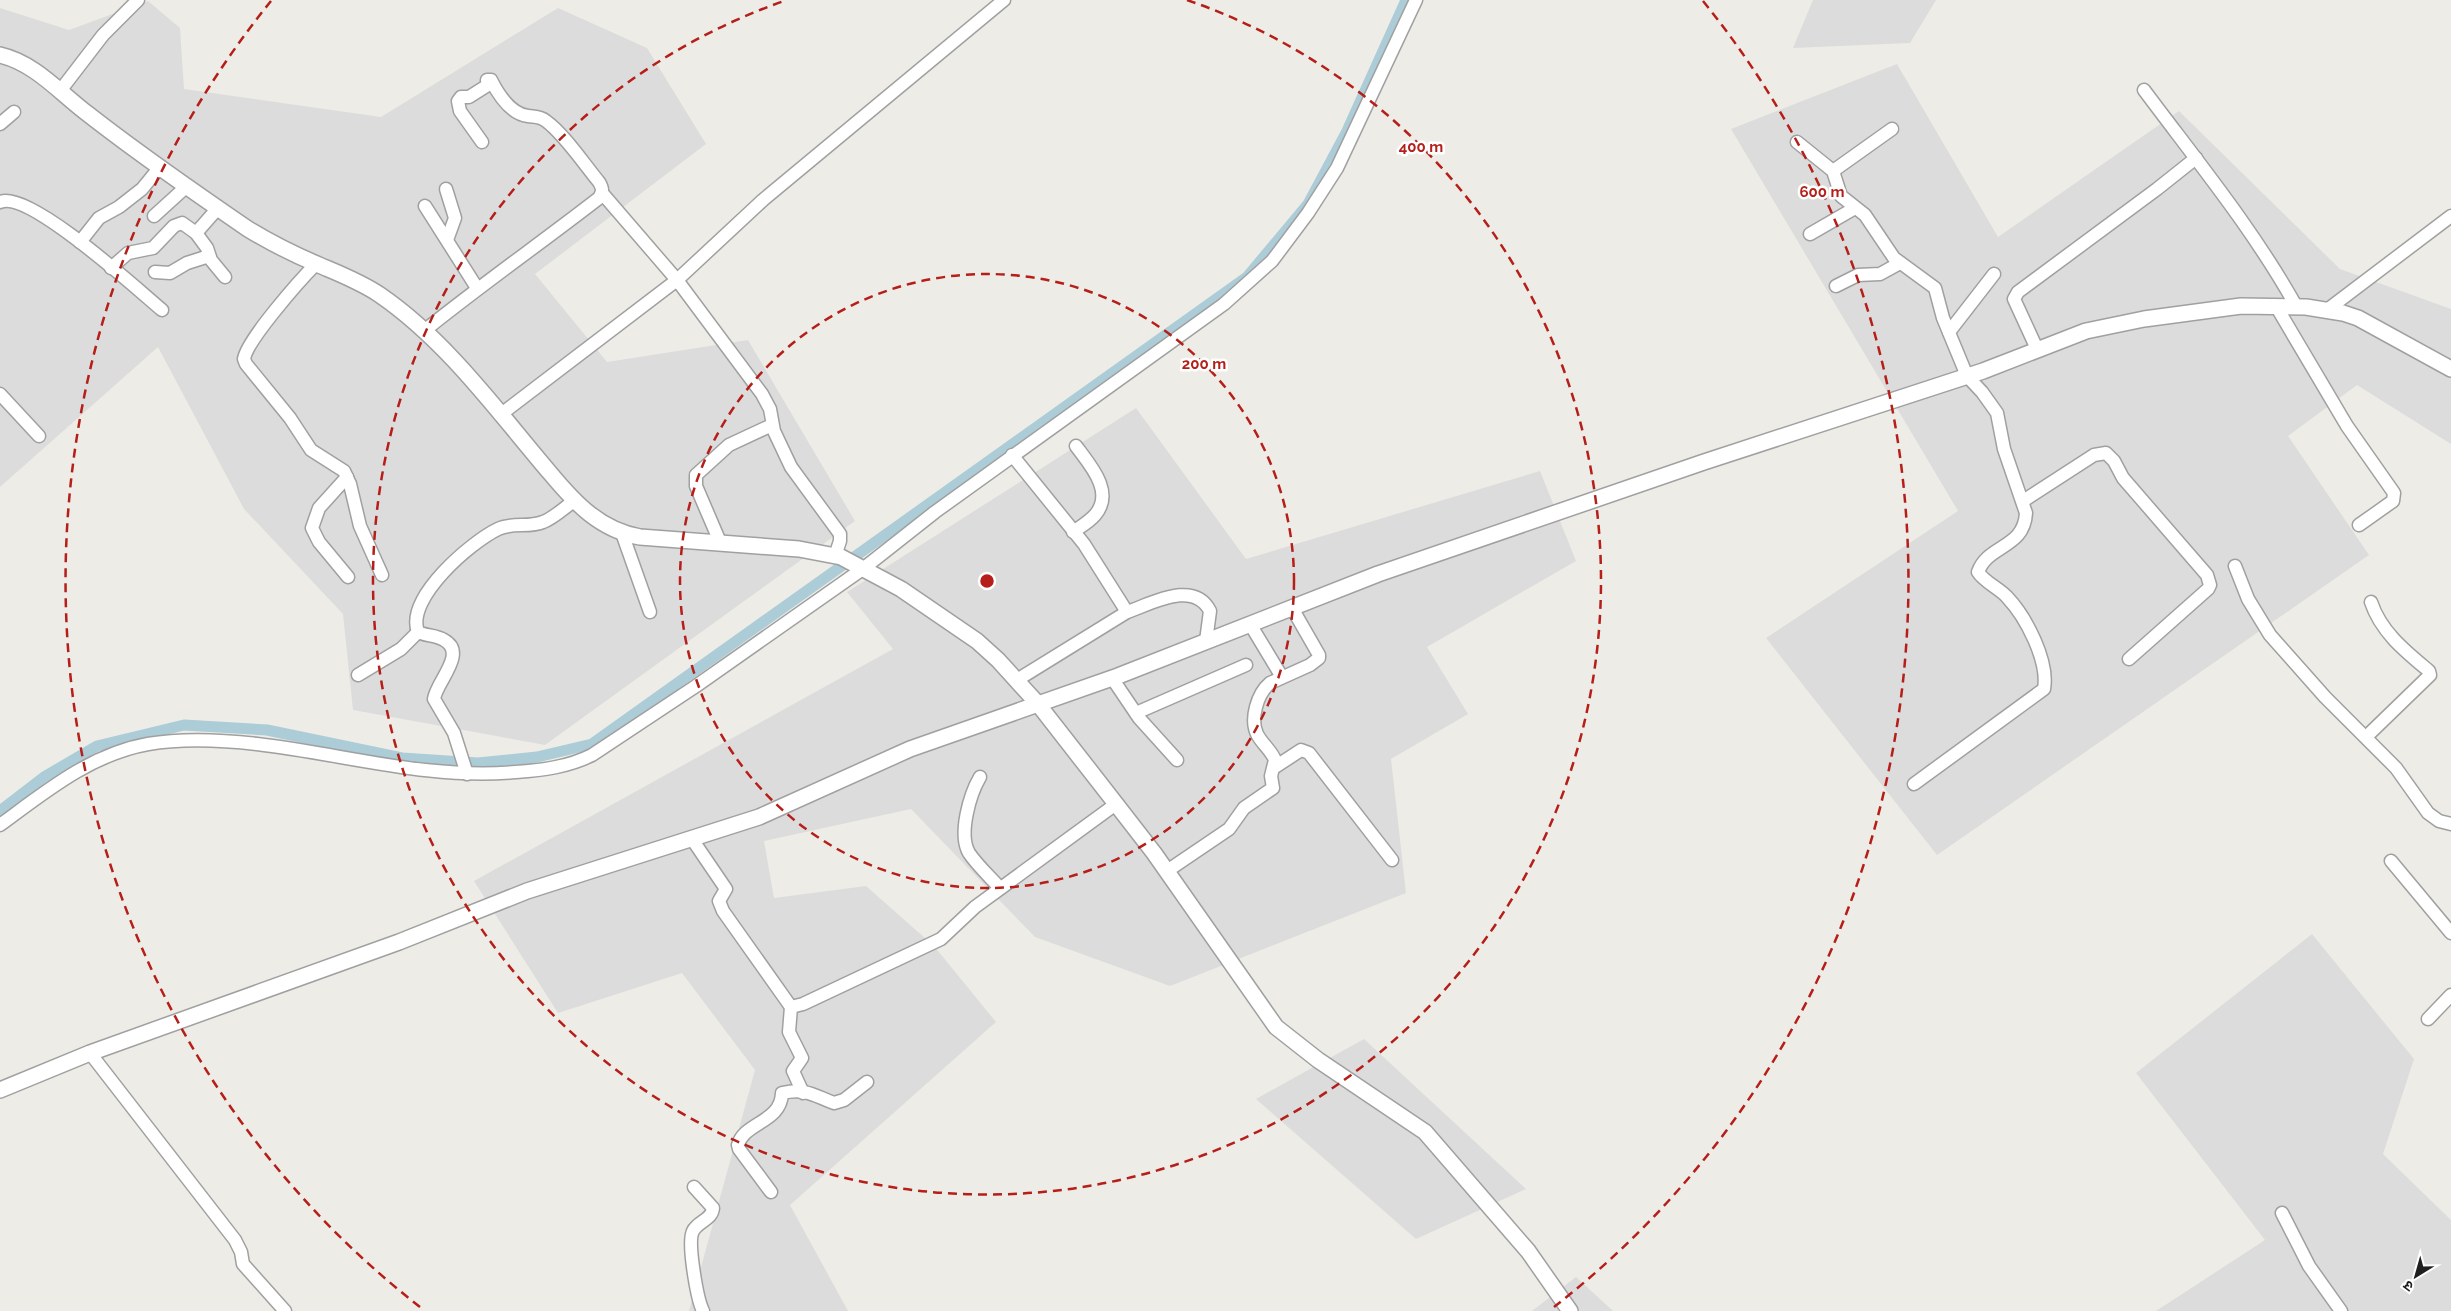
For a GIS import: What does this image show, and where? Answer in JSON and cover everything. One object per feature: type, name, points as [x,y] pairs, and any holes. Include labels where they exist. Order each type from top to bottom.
[{"type":"street","points":[[60,91],[104,35],[138,0]]},
{"type":"street","points":[[500,415],[676,280],[763,200],[1004,0]]},
{"type":"street","points":[[0,825],[62,780],[96,761],[147,744],[163,742],[228,741],[310,750],[430,772],[534,771],[574,764],[592,755],[688,691],[1012,455],[1224,304],[1272,261],[1308,214],[1337,168],[1411,4]]},
{"type":"street","points":[[0,55],[24,64],[160,167],[268,241],[360,283],[380,295],[424,331],[456,364],[574,501],[593,518],[622,533],[640,537],[799,549],[838,557],[859,567],[953,624],[998,660],[1038,704],[1167,871],[1276,1026],[1318,1060],[1425,1132],[1528,1252],[1570,1311]]},
{"type":"street","points":[[424,331],[477,288],[533,250],[599,198],[602,193],[599,182],[550,124],[539,116],[521,114],[506,104],[491,80],[487,80],[488,84],[469,97],[461,97],[458,101],[460,111],[482,142]]},
{"type":"street","points":[[2144,90],[2223,193],[2280,277],[2296,306]]},
{"type":"street","points":[[0,124],[14,112]]},
{"type":"street","points":[[1833,171],[1892,129]]},
{"type":"street","points":[[1797,142],[1833,171],[1841,196],[1865,215],[1887,250],[1900,263],[1934,288],[1948,332],[1967,376],[1982,392],[1997,413],[2004,449],[2023,501],[2025,524],[2020,534],[1994,554],[1981,566],[1978,572],[2007,596],[2022,616],[2042,657],[2044,688],[1914,784]]},
{"type":"street","points":[[2037,349],[2014,299],[2018,292],[2196,158]]},
{"type":"street","points":[[80,242],[100,218],[119,207],[142,189],[160,167]]},
{"type":"street","points":[[154,216],[187,186]]},
{"type":"street","points":[[446,189],[455,218],[447,240]]},
{"type":"street","points":[[602,193],[676,280],[762,394],[770,409],[772,425],[792,467],[840,534],[838,557]]},
{"type":"street","points":[[0,202],[4,201],[36,212],[80,242],[162,310]]},
{"type":"street","points":[[425,206],[477,288]]},
{"type":"street","points":[[196,233],[218,208]]},
{"type":"street","points":[[1810,234],[1855,208]]},
{"type":"street","points":[[2327,310],[2451,216]]},
{"type":"street","points":[[112,268],[128,252],[153,248],[178,224],[185,225],[196,233],[207,248],[209,256],[225,277]]},
{"type":"street","points":[[156,272],[170,273],[187,263],[209,256]]},
{"type":"street","points":[[1836,286],[1858,275],[1880,274],[1900,263]]},
{"type":"street","points":[[316,264],[295,285],[249,347],[244,359],[290,418],[311,450],[320,457],[339,466],[348,477],[360,526],[382,575]]},
{"type":"street","points":[[1948,332],[1994,274]]},
{"type":"street","points":[[2276,306],[2347,426],[2394,494],[2393,501],[2359,525]]},
{"type":"street","points":[[0,1090],[90,1053],[399,942],[526,891],[759,817],[910,750],[1112,678],[1378,574],[1704,462],[1967,376],[2086,331],[2144,319],[2212,309],[2296,306],[2327,310],[2358,318],[2451,369]]},
{"type":"street","points":[[0,394],[39,436]]},
{"type":"street","points":[[720,542],[696,486],[696,476],[729,445],[772,425]]},
{"type":"street","points":[[1073,532],[1096,514],[1102,503],[1098,476],[1076,446]]},
{"type":"street","points":[[2023,501],[2094,455],[2106,453],[2114,461],[2123,478],[2206,575],[2210,585],[2208,589],[2129,658]]},
{"type":"street","points":[[1012,455],[1093,558],[1127,612]]},
{"type":"street","points":[[348,477],[319,508],[312,528],[319,542],[348,577]]},
{"type":"street","points":[[418,632],[415,619],[422,599],[428,589],[454,563],[500,528],[542,523],[574,501]]},
{"type":"street","points":[[622,533],[650,612]]},
{"type":"street","points":[[2235,566],[2248,599],[2267,632],[2325,698],[2396,768],[2428,813],[2439,821],[2451,824]]},
{"type":"street","points":[[1017,680],[1127,612],[1182,594],[1194,596],[1202,600],[1210,611],[1206,642]]},
{"type":"street","points":[[2366,737],[2430,675],[2429,671],[2389,634],[2379,622],[2371,602]]},
{"type":"street","points":[[1167,871],[1229,829],[1244,808],[1270,790],[1273,784],[1271,776],[1275,767],[1273,754],[1256,732],[1257,706],[1265,688],[1282,676],[1310,665],[1319,655],[1292,608]]},
{"type":"street","points":[[1250,624],[1282,676]]},
{"type":"street","points":[[358,675],[401,649],[418,632]]},
{"type":"street","points":[[418,632],[444,639],[453,649],[454,656],[435,692],[434,699],[454,733],[466,772]]},
{"type":"street","points":[[1136,714],[1246,665]]},
{"type":"street","points":[[1112,678],[1136,714],[1177,760]]},
{"type":"street","points":[[1275,767],[1301,750],[1310,753],[1392,860]]},
{"type":"street","points":[[980,778],[971,795],[965,837],[969,853],[1000,888]]},
{"type":"street","points":[[791,1007],[804,1004],[906,954],[927,947],[951,930],[975,907],[1000,888],[1116,804]]},
{"type":"street","points":[[692,839],[726,889],[719,901],[723,911],[791,1007],[789,1032],[802,1058],[793,1071],[802,1093]]},
{"type":"street","points":[[2391,861],[2451,933]]},
{"type":"street","points":[[2428,1019],[2451,994]]},
{"type":"street","points":[[90,1053],[235,1240],[241,1252],[243,1264],[285,1311]]},
{"type":"street","points":[[771,1192],[739,1149],[739,1140],[778,1108],[782,1101],[782,1093],[794,1090],[802,1093],[810,1092],[834,1104],[844,1100],[867,1082]]},
{"type":"street","points":[[694,1187],[713,1208],[709,1218],[696,1226],[691,1236],[700,1309]]},
{"type":"street","points":[[2282,1213],[2309,1266],[2341,1311]]},
{"type":"shaded area","points":[[1813,0],[1936,0],[1910,43],[1793,48]]},
{"type":"shaded area","points":[[148,1],[180,28],[184,89],[381,117],[558,8],[647,48],[706,144],[535,274],[607,362],[748,340],[855,521],[545,745],[353,710],[343,614],[244,509],[158,347],[0,487],[0,8],[69,30]]},
{"type":"shaded area","points":[[1897,64],[1998,237],[2179,111],[2340,269],[2451,309],[2451,444],[2357,385],[2288,436],[2369,555],[1937,855],[1766,638],[1958,511],[1731,129]]},
{"type":"shaded area","points":[[1136,408],[1246,559],[1540,471],[1576,561],[1427,647],[1468,714],[1391,759],[1406,893],[1170,986],[1035,937],[911,809],[764,841],[774,898],[866,886],[934,946],[996,1022],[790,1205],[848,1311],[689,1311],[755,1070],[682,973],[558,1013],[474,881],[893,649],[847,592]]},
{"type":"shaded area","points":[[2312,934],[2414,1059],[2383,1154],[2451,1220],[2451,1311],[2156,1311],[2265,1240],[2136,1073]]},
{"type":"shaded area","points":[[1364,1039],[1526,1189],[1416,1239],[1256,1099]]},
{"type":"shaded area","points":[[1576,1277],[1613,1311],[1532,1311]]},
{"type":"waterway","points":[[0,811],[44,777],[97,746],[184,725],[267,730],[402,758],[478,763],[537,757],[592,744],[1247,277],[1308,204],[1347,131],[1406,0]]}]
